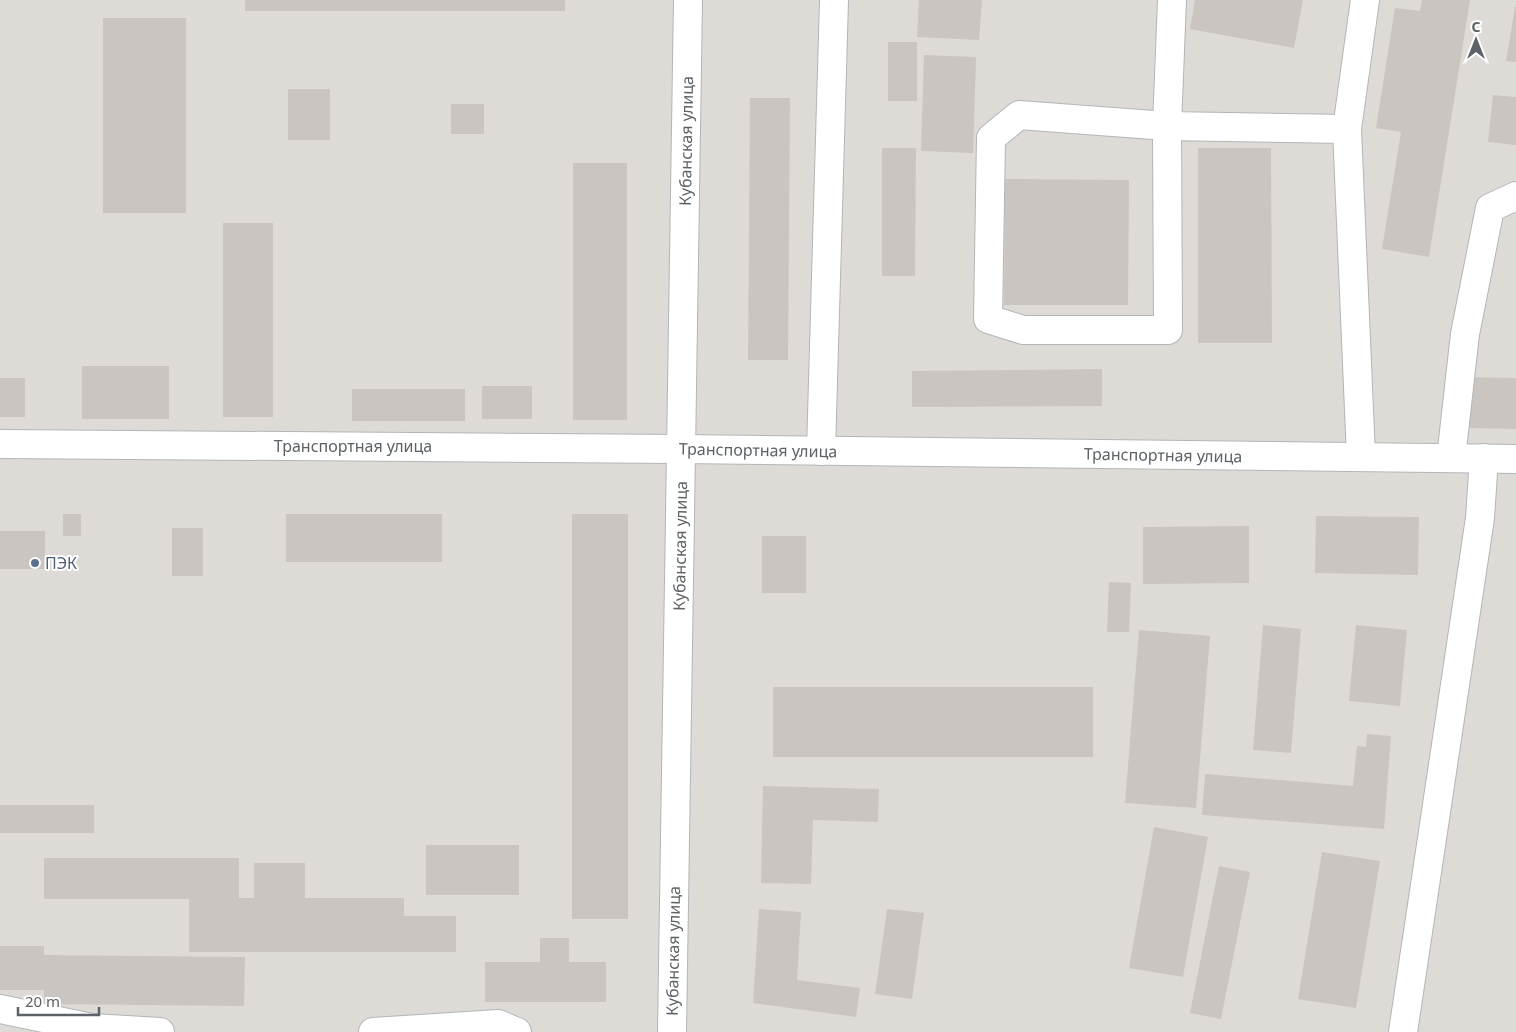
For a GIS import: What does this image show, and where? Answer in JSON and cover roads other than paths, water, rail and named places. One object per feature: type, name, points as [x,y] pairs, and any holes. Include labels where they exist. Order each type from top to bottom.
[{"type":"street","name":"Кубанская улица","points":[[672,1032],[688,0]]},
{"type":"street","points":[[821,450],[834,0]]},
{"type":"street","points":[[1172,0],[1167,126],[1168,330],[1023,330],[988,319],[990,138],[1019,115],[1167,126],[1347,130]]},
{"type":"street","points":[[1361,457],[1347,130],[1365,0]]},
{"type":"street","points":[[1451,458],[1465,334],[1490,208],[1516,196]]},
{"type":"street","name":"Транспортная улица","points":[[0,444],[821,450],[1516,459]]},
{"type":"street","points":[[1403,1032],[1480,518],[1484,458]]},
{"type":"street","points":[[0,1009],[92,1028],[160,1032]]},
{"type":"street","points":[[373,1032],[498,1024],[517,1032]]},
{"type":"place","name":"ПЭК","points":[[35,563]]}]
